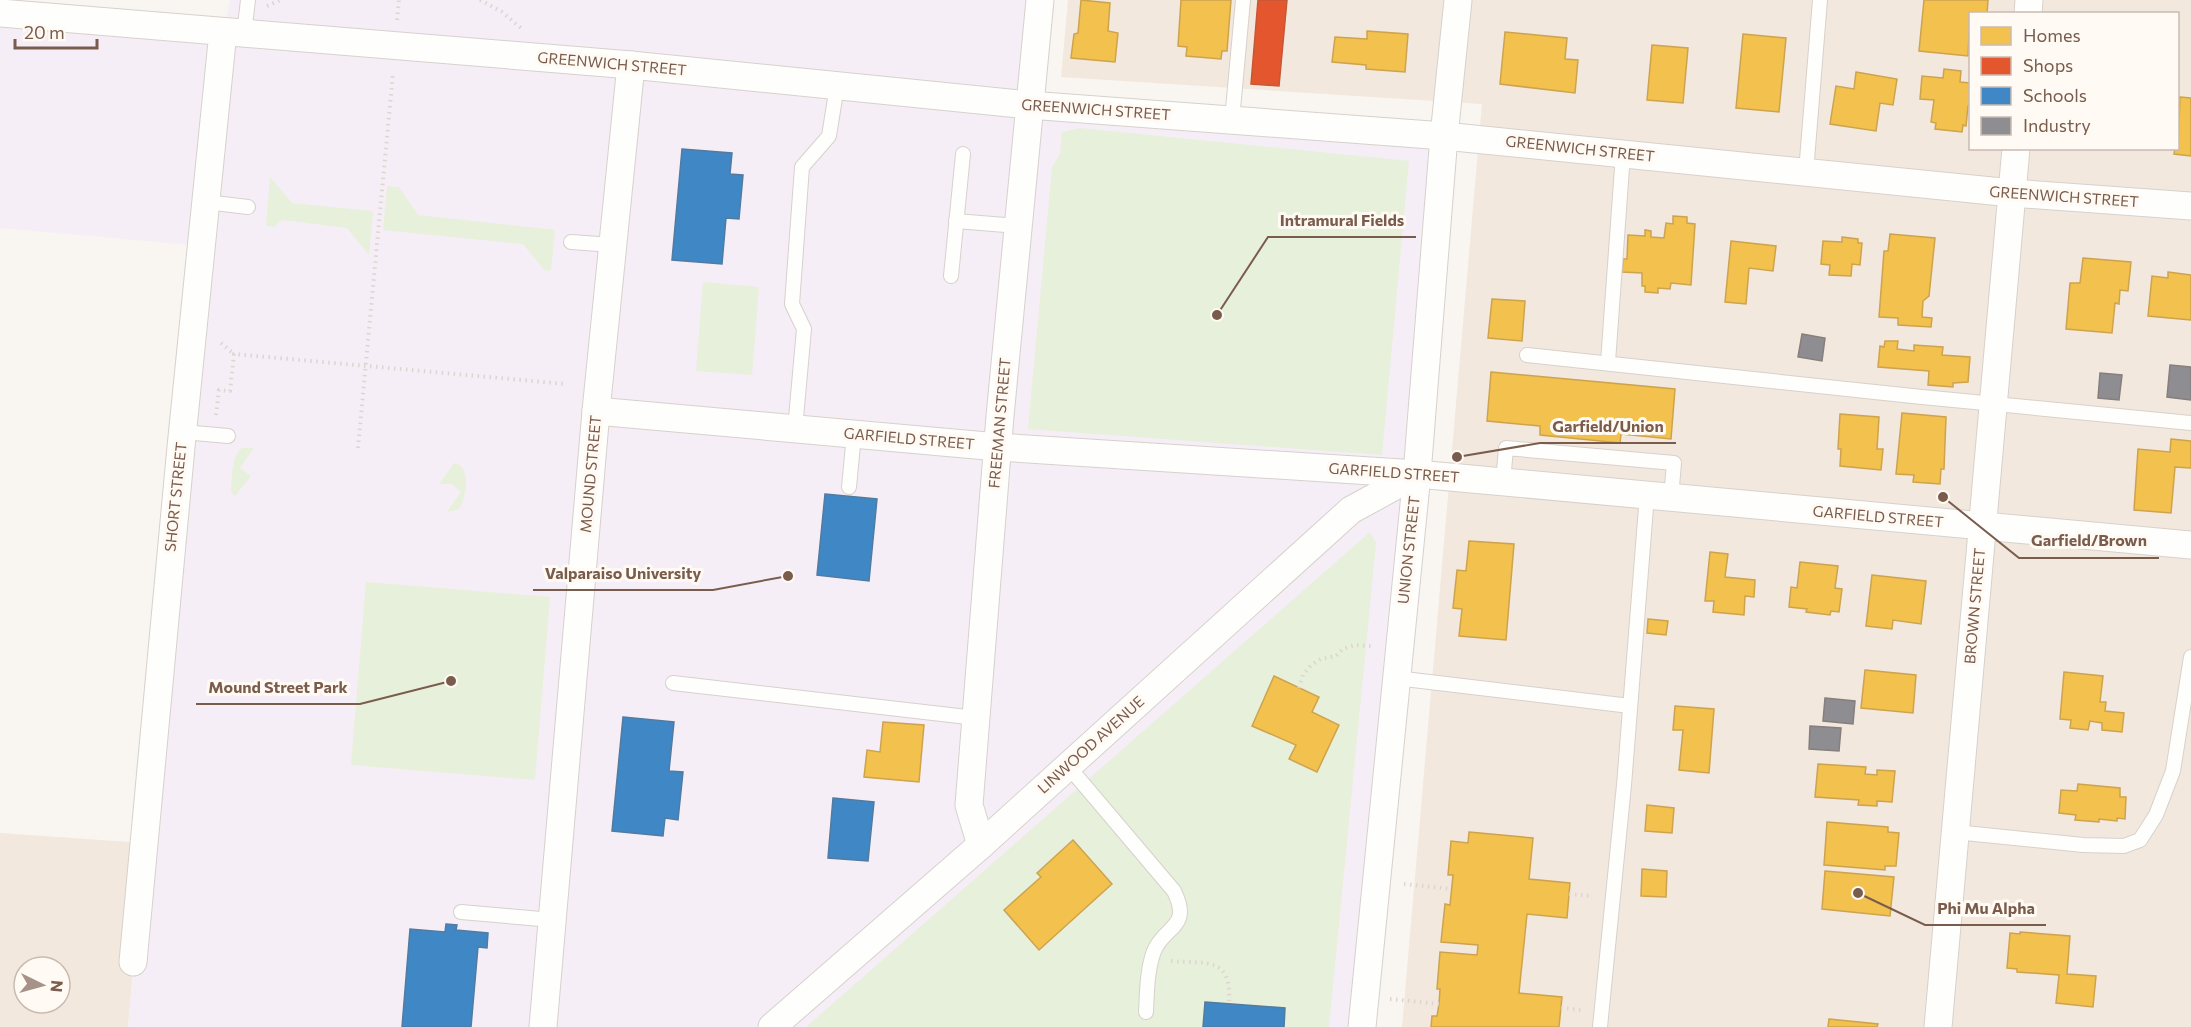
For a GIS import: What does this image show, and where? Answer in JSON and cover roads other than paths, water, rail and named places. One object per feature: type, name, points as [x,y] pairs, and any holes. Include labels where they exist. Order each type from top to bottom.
[{"type":"street","name":"FREEMAN STREET","points":[[981,845],[969,805],[998,447],[1040,0]]},
{"type":"street","name":"UNION STREET","points":[[1362,1027],[1417,474],[1444,136],[1458,0]]},
{"type":"street","name":"GREENWICH STREET","points":[[0,13],[631,65],[1029,105],[1444,136],[2012,193],[2191,206]]},
{"type":"street","name":"SHORT STREET","points":[[133,962],[206,202],[234,33]]},
{"type":"street","name":"MOUND STREET","points":[[543,1027],[596,411],[631,65]]},
{"type":"street","name":"BROWN STREET","points":[[1938,1027],[2016,150]]},
{"type":"street","name":"GARFIELD STREET","points":[[596,411],[998,447],[1417,474],[2191,545]]},
{"type":"street","name":"LINWOOD AVENUE","points":[[772,1027],[981,845],[1351,510],[1417,474]]},
{"type":"lane","points":[[234,33],[248,0]]},
{"type":"lane","points":[[1232,120],[1243,0]]},
{"type":"lane","points":[[1806,172],[1820,0]]},
{"type":"lane","points":[[795,429],[804,329],[792,304],[802,167],[829,136],[837,86]]},
{"type":"lane","points":[[951,276],[963,154]]},
{"type":"lane","points":[[1608,362],[1623,154]]},
{"type":"lane","points":[[206,202],[248,207]]},
{"type":"lane","points":[[957,221],[1018,226]]},
{"type":"lane","points":[[571,242],[613,245]]},
{"type":"lane","points":[[1527,355],[2191,423]]},
{"type":"lane","points":[[183,432],[228,436]]},
{"type":"lane","points":[[849,487],[854,434]]},
{"type":"lane","points":[[1503,482],[1506,448],[1674,463],[1659,496],[1630,706],[1600,1027]]},
{"type":"lane","points":[[1955,832],[2083,845],[2124,846],[2140,840],[2156,815],[2173,771],[2191,657]]},
{"type":"lane","points":[[1396,678],[1630,706]]},
{"type":"lane","points":[[673,683],[976,718]]},
{"type":"lane","points":[[1068,766],[1174,891],[1179,902],[1180,918],[1174,928],[1159,942],[1152,959],[1146,1012]]},
{"type":"lane","points":[[461,912],[552,920]]},
{"type":"place","name":"Intramural Fields","points":[[1217,315]]},
{"type":"place","name":"Garfield/Union","points":[[1457,457]]},
{"type":"place","name":"Garfield/Brown","points":[[1943,497]]},
{"type":"place","name":"Valparaiso University","points":[[788,576]]},
{"type":"place","name":"Mound Street Park","points":[[451,681]]},
{"type":"place","name":"Phi Mu Alpha","points":[[1858,893]]}]
